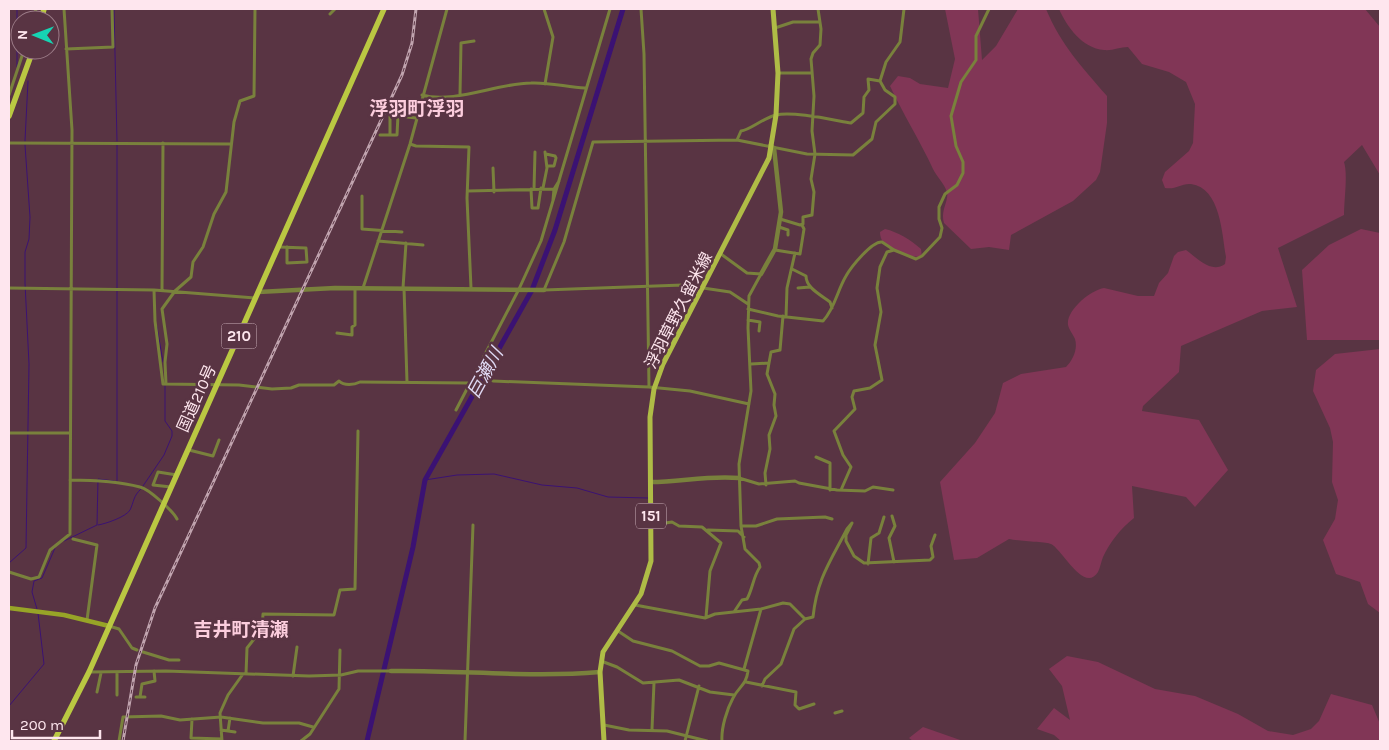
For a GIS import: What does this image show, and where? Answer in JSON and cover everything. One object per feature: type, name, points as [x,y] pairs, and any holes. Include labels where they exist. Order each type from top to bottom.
[{"type":"highway","name":"国道210号","points":[[54,741],[89,672],[384,9]]},
{"type":"highway","points":[[9,116],[29,60]]},
{"type":"main road","name":"浮羽草野久留米線","points":[[604,741],[600,672],[603,652],[644,588],[650,569],[652,525],[650,417],[652,388],[764,169],[776,115],[778,73],[773,9]]},
{"type":"main road","points":[[9,608],[37,611],[109,626]]},
{"type":"street","points":[[9,572],[31,579],[39,577],[50,550],[70,534],[71,143],[69,65],[66,49],[64,9]]},
{"type":"street","points":[[66,49],[113,47],[112,9]]},
{"type":"street","points":[[165,384],[165,362],[168,344],[162,309],[175,291],[191,277],[193,262],[203,247],[214,214],[226,192],[231,144],[240,101],[254,96],[255,9]]},
{"type":"street","points":[[330,14],[335,9]]},
{"type":"street","points":[[363,288],[410,144],[447,9]]},
{"type":"street","points":[[544,9],[553,37],[545,84]]},
{"type":"street","points":[[456,410],[468,383],[519,289],[541,241],[610,9]]},
{"type":"street","points":[[642,9],[652,388]]},
{"type":"street","points":[[774,250],[800,254],[804,228],[802,224],[803,217],[812,215],[814,192],[811,179],[815,154],[811,117],[814,96],[811,56],[820,45],[818,9]]},
{"type":"street","points":[[544,290],[564,242],[593,142],[737,140],[800,154],[853,155],[872,139],[876,122],[896,102],[892,94],[885,90],[880,80],[886,62],[900,42],[904,9]]},
{"type":"street","points":[[748,309],[784,317],[823,321],[832,309],[845,276],[874,243],[882,242],[894,250],[916,259],[922,256],[942,232],[939,207],[945,194],[957,185],[963,173],[963,162],[956,146],[951,116],[961,82],[974,65],[976,36],[989,9]]},
{"type":"street","points":[[775,28],[793,22],[820,22]]},
{"type":"street","points":[[460,94],[461,43],[474,41]]},
{"type":"street","points":[[9,95],[21,60]]},
{"type":"street","points":[[778,73],[812,73]]},
{"type":"street","points":[[737,140],[741,132],[748,131],[756,122],[776,115],[811,117],[852,123],[863,113],[864,97],[869,90],[868,79],[880,80]]},
{"type":"street","points":[[422,95],[460,94],[531,82],[585,88]]},
{"type":"street","points":[[390,135],[390,114],[416,118]]},
{"type":"street","points":[[380,135],[397,135],[398,115]]},
{"type":"street","points":[[9,142],[231,144]]},
{"type":"street","points":[[162,290],[163,143]]},
{"type":"street","points":[[410,144],[416,146],[469,147],[468,191],[471,288]]},
{"type":"street","points":[[733,612],[742,600],[747,599],[751,591],[752,580],[760,567],[759,562],[745,549],[739,478],[741,444],[749,404],[751,364],[748,320],[749,296],[774,250],[780,219],[781,194],[774,158],[774,148],[770,146]]},
{"type":"street","points":[[535,152],[532,208],[538,208],[547,166],[546,153],[556,158],[554,166],[547,166]]},
{"type":"street","points":[[493,168],[494,192]]},
{"type":"street","points":[[553,200],[551,199],[556,182],[560,181]]},
{"type":"street","points":[[468,191],[494,192],[542,188],[554,189]]},
{"type":"street","points":[[362,196],[362,229],[402,232]]},
{"type":"street","points":[[780,219],[802,224]]},
{"type":"street","points":[[779,227],[788,230],[788,235]]},
{"type":"street","points":[[378,241],[423,245]]},
{"type":"street","points":[[406,243],[404,288],[407,382]]},
{"type":"street","points":[[279,246],[306,248],[307,262],[288,263],[287,247]]},
{"type":"street","points":[[840,490],[851,468],[843,455],[834,430],[856,410],[852,397],[854,392],[870,388],[882,380],[875,345],[881,312],[877,288],[881,262],[887,252],[894,250]]},
{"type":"street","points":[[766,485],[765,473],[770,449],[769,435],[776,416],[775,394],[767,374],[771,352],[780,350],[787,288],[795,253]]},
{"type":"street","points":[[721,254],[748,273],[761,274]]},
{"type":"street","points":[[792,269],[806,276],[811,287],[830,302],[832,309]]},
{"type":"street","points":[[9,288],[162,290],[257,295],[356,288],[544,290],[648,286],[702,288],[730,292],[748,304]]},
{"type":"street","points":[[798,288],[811,287]]},
{"type":"street","points":[[337,333],[352,335],[352,327],[355,325],[356,288]]},
{"type":"street","points":[[154,290],[155,321],[165,384]]},
{"type":"street","points":[[748,320],[760,322],[759,331]]},
{"type":"street","points":[[751,364],[769,363]]},
{"type":"street","points":[[165,384],[291,388],[299,384],[334,385],[339,381],[342,384],[468,383]]},
{"type":"street","points":[[493,381],[690,391],[749,404]]},
{"type":"street","points":[[192,719],[191,738],[222,740],[220,716],[228,695],[244,674],[247,648],[261,633],[263,614],[334,615],[340,590],[355,589],[358,431]]},
{"type":"street","points":[[9,433],[70,433]]},
{"type":"street","points":[[188,450],[213,456],[219,440]]},
{"type":"street","points":[[816,457],[830,463],[830,490]]},
{"type":"street","points":[[172,487],[153,485],[158,472],[177,475]]},
{"type":"street","points":[[651,482],[684,481],[715,476],[739,478],[766,485],[795,481],[830,490],[865,491],[873,487],[893,490]]},
{"type":"street","points":[[70,480],[98,481],[142,488],[173,511],[177,520]]},
{"type":"street","points":[[892,516],[895,526],[889,538],[894,562]]},
{"type":"street","points":[[742,526],[756,526],[777,520],[825,517],[832,519]]},
{"type":"street","points":[[868,564],[871,538],[879,533],[884,517]]},
{"type":"street","points":[[652,525],[672,522],[678,526],[696,526],[708,530],[738,532],[744,537]]},
{"type":"street","points":[[762,686],[765,679],[780,664],[794,629],[805,618],[813,617],[815,598],[822,576],[852,523],[846,538],[849,549],[860,561],[868,564],[930,560],[933,557],[931,546],[935,535]]},
{"type":"street","points":[[465,741],[473,525]]},
{"type":"street","points":[[706,617],[710,570],[721,543],[708,530]]},
{"type":"street","points":[[73,539],[97,544],[86,620]]},
{"type":"street","points":[[634,605],[706,617],[715,614],[761,609],[783,603],[790,604],[805,618]]},
{"type":"street","points":[[744,669],[761,609]]},
{"type":"street","points":[[109,626],[119,629],[128,643],[137,650]]},
{"type":"street","points":[[617,630],[633,641],[672,651],[700,666],[719,663],[748,670],[746,682],[734,696],[724,723],[722,741]]},
{"type":"street","points":[[292,676],[297,647]]},
{"type":"street","points":[[301,741],[310,734],[338,692],[341,675],[340,650]]},
{"type":"street","points":[[143,652],[169,660],[179,660]]},
{"type":"street","points":[[601,661],[617,667],[643,683],[679,680],[699,686],[710,692],[734,696]]},
{"type":"street","points":[[145,698],[138,697],[142,684],[155,681],[154,671]]},
{"type":"street","points":[[89,672],[154,671],[292,676],[341,675],[358,671],[391,671],[468,672],[527,676],[600,672]]},
{"type":"street","points":[[116,695],[117,672]]},
{"type":"street","points":[[97,692],[101,673]]},
{"type":"street","points":[[746,682],[796,692],[795,705],[797,709],[814,704]]},
{"type":"street","points":[[652,729],[654,683]]},
{"type":"street","points":[[685,741],[699,686]]},
{"type":"street","points":[[835,712],[842,711]]},
{"type":"street","points":[[119,741],[123,717],[161,716],[175,720],[220,716],[263,723],[299,723],[313,727]]},
{"type":"street","points":[[228,731],[230,718]]},
{"type":"street","points":[[604,725],[630,730],[652,729],[687,735],[707,741]]},
{"type":"street","points":[[221,730],[235,732]]},
{"type":"shaded area","points":[[945,9],[978,9],[982,60],[996,46],[1018,9],[1046,9],[1065,45],[1107,96],[1107,123],[1100,172],[1096,180],[1073,201],[1011,235],[1009,250],[989,247],[971,249],[944,223],[943,214],[947,192],[890,86],[898,76],[910,78],[920,84],[948,88],[955,59]]},
{"type":"shaded area","points":[[1059,9],[1365,9],[1380,27],[1380,175],[1362,145],[1344,162],[1346,180],[1344,215],[1278,248],[1297,307],[1262,311],[1181,346],[1179,372],[1143,406],[1142,411],[1199,420],[1228,470],[1195,507],[1186,497],[1132,486],[1134,518],[1112,541],[1103,557],[1098,572],[1092,577],[1086,578],[1073,568],[1056,548],[1051,544],[1044,543],[1009,539],[977,558],[954,560],[940,482],[975,443],[995,413],[1003,383],[1021,374],[1066,367],[1069,364],[1076,347],[1075,339],[1069,329],[1068,319],[1075,307],[1086,297],[1104,288],[1138,296],[1154,296],[1159,283],[1168,273],[1174,256],[1178,252],[1186,250],[1204,264],[1215,267],[1225,264],[1226,257],[1221,225],[1209,194],[1201,187],[1191,184],[1165,188],[1162,180],[1165,172],[1189,151],[1193,143],[1195,104],[1186,82],[1169,72],[1142,64],[1128,47],[1107,50],[1096,48],[1082,41],[1066,23]]},
{"type":"shaded area","points":[[885,229],[913,242],[921,249],[922,257],[909,256],[889,248],[881,239],[880,232]]},
{"type":"shaded area","points":[[1361,229],[1380,233],[1380,340],[1307,340],[1302,270],[1329,245]]},
{"type":"shaded area","points":[[1380,349],[1380,613],[1368,604],[1360,582],[1336,574],[1323,540],[1335,519],[1338,500],[1332,482],[1333,442],[1330,428],[1313,391],[1316,370],[1335,354]]},
{"type":"shaded area","points":[[1067,656],[1098,662],[1155,689],[1195,696],[1238,714],[1268,731],[1293,735],[1311,729],[1319,721],[1331,694],[1372,705],[1380,724],[1380,741],[1061,741],[1054,735],[1037,729],[1054,708],[1070,720],[1062,686],[1049,669]]},
{"type":"shaded area","points":[[923,727],[963,741],[913,741],[909,738]]},
{"type":"waterway","points":[[17,9],[17,67]]},
{"type":"waterway","points":[[114,9],[117,141]]},
{"type":"waterway","name":"巨瀬川","points":[[367,741],[413,547],[425,480],[532,290],[555,230],[623,9]]},
{"type":"waterway","points":[[25,141],[28,81]]},
{"type":"waterway","points":[[9,563],[26,548],[29,364],[25,252],[29,239],[30,217],[25,145]]},
{"type":"waterway","points":[[117,145],[117,481]]},
{"type":"waterway","points":[[157,327],[163,362]]},
{"type":"waterway","points":[[143,486],[164,455],[172,436],[172,431],[165,421],[165,386]]},
{"type":"waterway","points":[[425,480],[457,475],[494,474],[542,485],[577,488],[608,497],[648,498]]},
{"type":"waterway","points":[[64,541],[97,525],[98,479],[114,481]]},
{"type":"waterway","points":[[98,525],[115,520],[128,513],[141,489]]},
{"type":"waterway","points":[[37,609],[32,592],[34,581],[42,578],[55,548]]},
{"type":"waterway","points":[[9,706],[44,664],[38,613]]},
{"type":"railway","points":[[123,741],[136,665],[155,608],[402,75],[412,43],[416,9]]},
{"type":"district","name":"浮羽町浮羽","points":[[417,108]]},
{"type":"district","name":"吉井町清瀬","points":[[241,629]]}]
